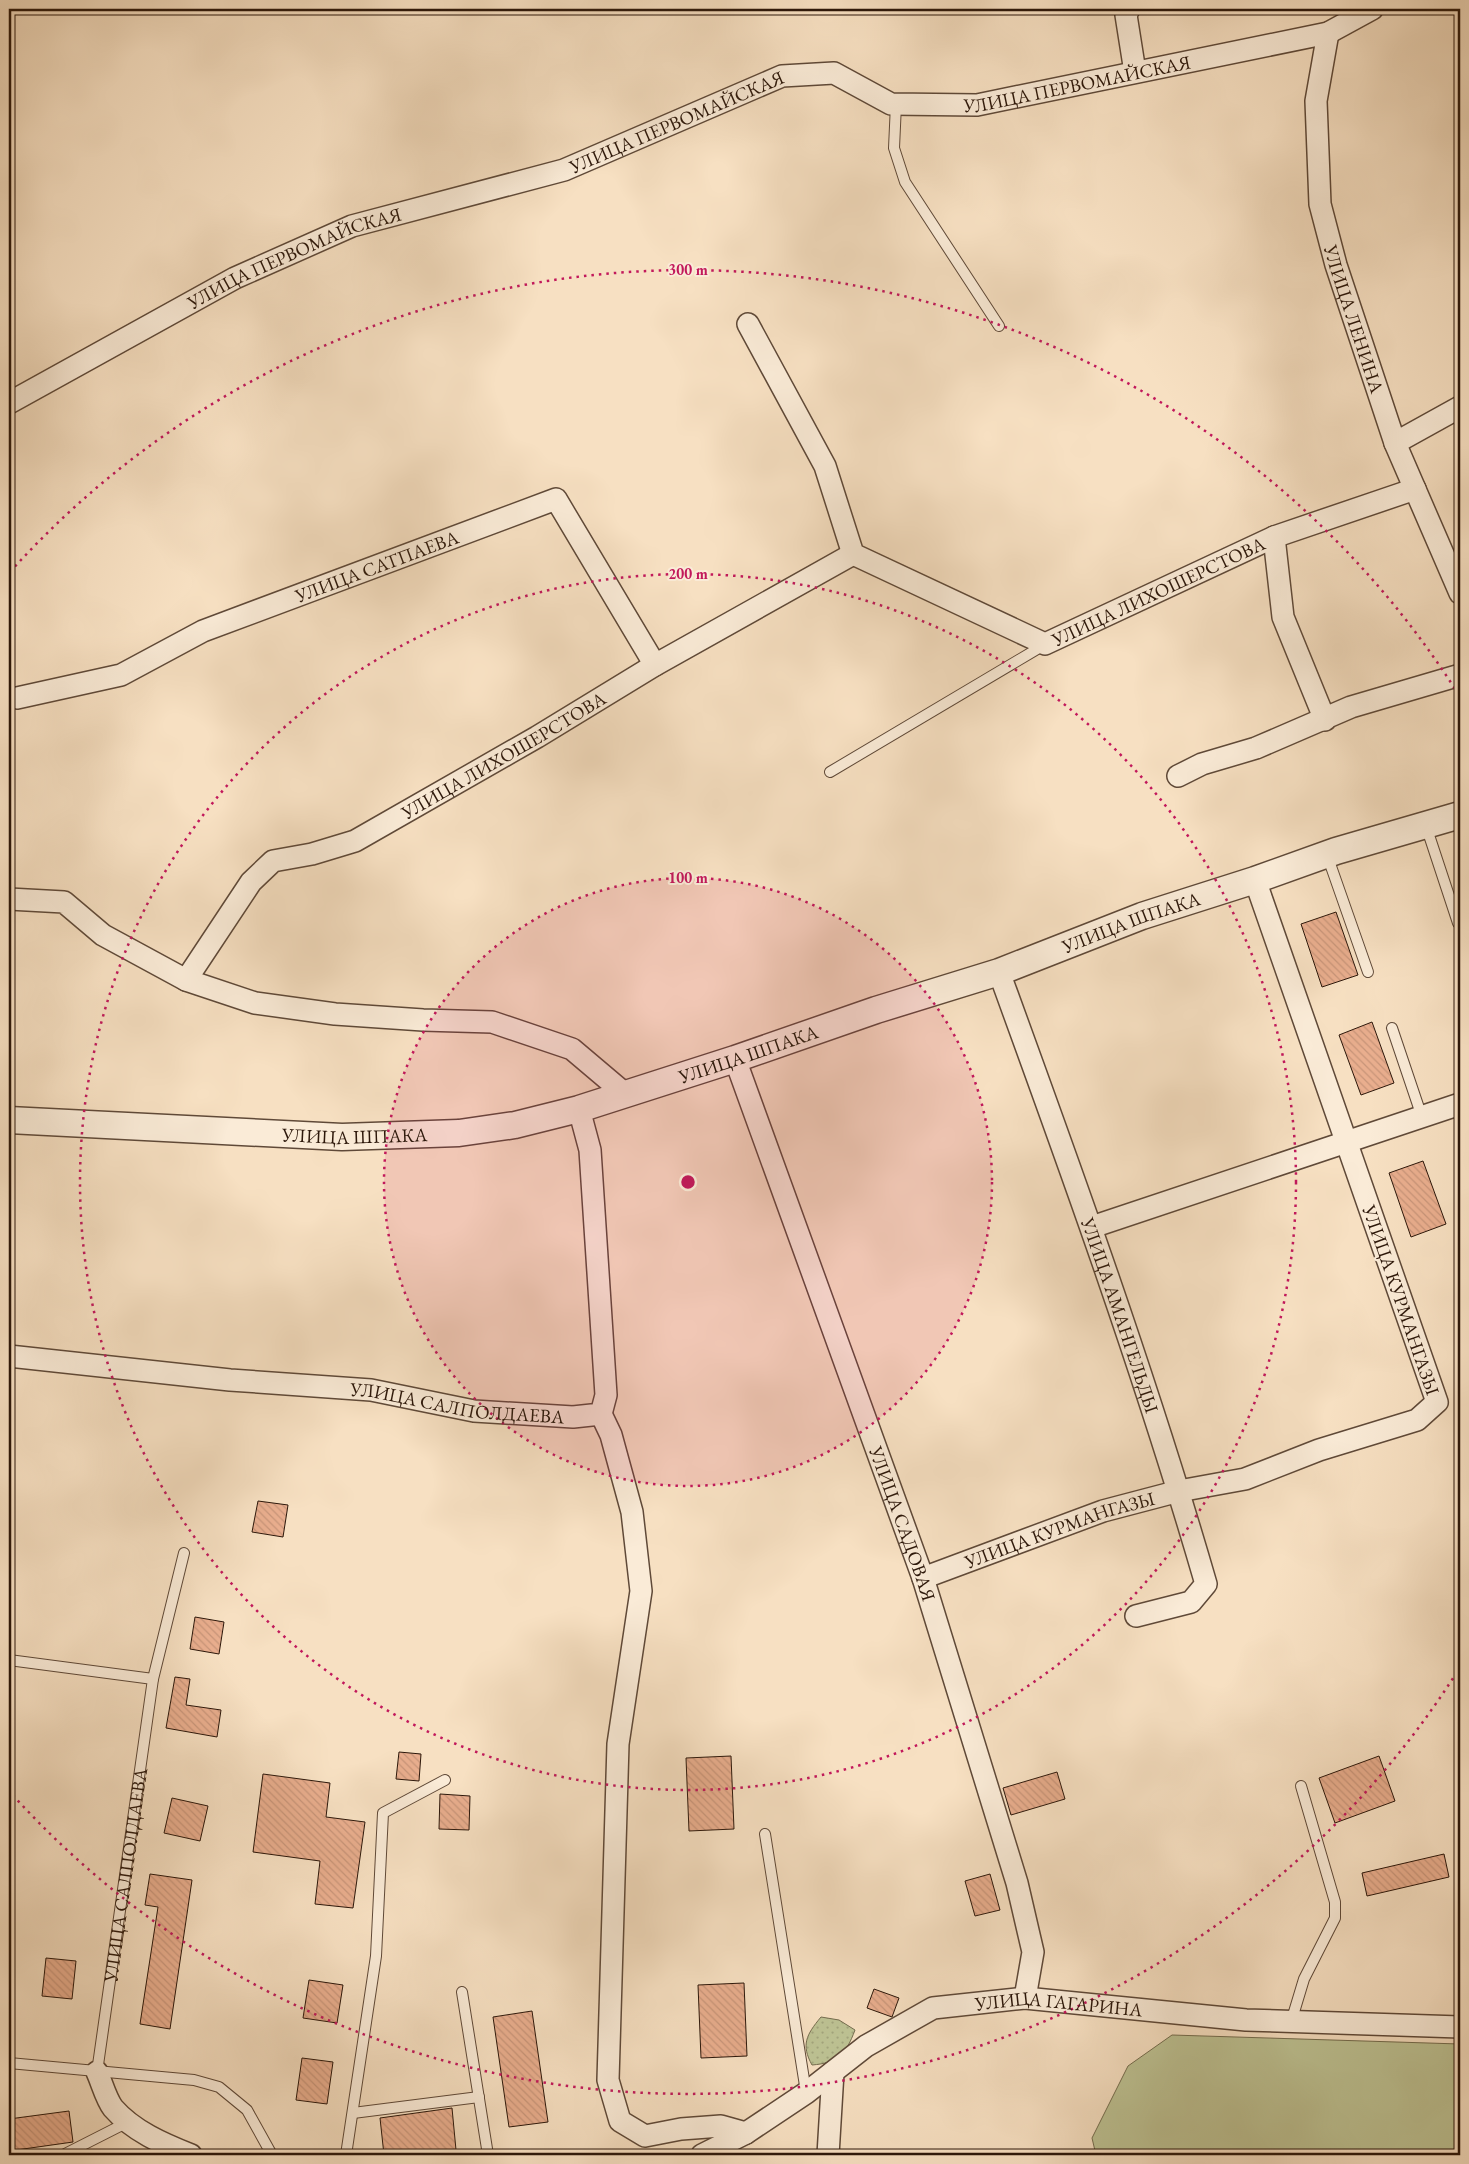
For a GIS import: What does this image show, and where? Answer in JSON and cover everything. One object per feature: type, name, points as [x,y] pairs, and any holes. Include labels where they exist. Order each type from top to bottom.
[{"type":"street","points":[[1129,9],[1126,15],[1135,72]]},
{"type":"street","name":"УЛИЦА ПЕРВОМАЙСКАЯ","points":[[9,403],[236,278],[352,226],[564,170],[782,76],[834,73],[891,104],[976,105],[1328,33],[1372,9]]},
{"type":"street","name":"УЛИЦА ЛЕНИНА","points":[[1328,33],[1316,101],[1320,204],[1336,266],[1395,443],[1460,593]]},
{"type":"street","points":[[748,324],[825,466],[853,554]]},
{"type":"street","points":[[1395,443],[1460,406]]},
{"type":"street","name":"УЛИЦА ЛИХОШЕРСТОВА","points":[[186,980],[251,882],[273,861],[312,854],[355,841],[537,737],[655,665],[853,554],[1046,644],[1274,537],[1415,489]]},
{"type":"street","name":"УЛИЦА САТПАЕВА","points":[[17,698],[121,675],[203,631],[556,499],[655,665]]},
{"type":"street","points":[[1274,537],[1283,617],[1325,720]]},
{"type":"street","points":[[1178,776],[1202,764],[1256,748],[1325,720],[1350,707],[1460,675]]},
{"type":"street","name":"УЛИЦА ШПАКА","points":[[9,1120],[342,1137],[459,1133],[515,1125],[579,1109],[735,1059],[876,1010],[999,972],[1142,916],[1255,880],[1327,854],[1460,816]]},
{"type":"street","name":"УЛИЦА КУРМАНГАЗЫ","points":[[922,1578],[1103,1511],[1179,1491],[1245,1479],[1319,1450],[1417,1420],[1437,1402],[1255,880]]},
{"type":"street","points":[[9,899],[64,902],[103,935],[186,980],[256,1003],[335,1014],[423,1020],[492,1022],[572,1049],[624,1094]]},
{"type":"street","name":"УЛИЦА АМАНГЕЛЬДЫ","points":[[999,972],[1092,1227],[1179,1491],[1206,1584],[1191,1602],[1136,1616]]},
{"type":"street","name":"УЛИЦА САДОВАЯ","points":[[735,1059],[922,1578],[1017,1883],[1033,1952],[1025,1998]]},
{"type":"street","points":[[1092,1227],[1460,1104]]},
{"type":"street","points":[[579,1109],[590,1150],[606,1395],[601,1414],[611,1435],[632,1512],[641,1591],[618,1744],[608,2080],[620,2120],[645,2136],[681,2129],[722,2126],[746,2133]]},
{"type":"street","name":"УЛИЦА САЛПОЛДАЕВА","points":[[9,1356],[230,1380],[371,1390],[474,1411],[573,1417],[601,1414]]},
{"type":"street","name":"УЛИЦА ГАГАРИНА","points":[[702,2155],[746,2133],[806,2093],[866,2046],[933,2008],[1025,1998],[1246,2020],[1460,2027]]},
{"type":"street","points":[[97,2072],[112,2107],[128,2122],[158,2148],[191,2155]]},
{"type":"street","points":[[828,2155],[833,2072]]},
{"type":"lane","points":[[896,104],[894,148],[905,182],[999,326]]},
{"type":"lane","points":[[830,772],[1046,644]]},
{"type":"lane","points":[[1426,826],[1458,923]]},
{"type":"lane","points":[[1327,854],[1368,972]]},
{"type":"lane","points":[[1392,1028],[1422,1117]]},
{"type":"lane","name":"УЛИЦА САЛПОЛДАЕВА","points":[[97,2072],[153,1679],[184,1553]]},
{"type":"lane","points":[[9,1660],[153,1679]]},
{"type":"lane","points":[[346,2155],[376,1956],[383,1813],[444,1780]]},
{"type":"lane","points":[[1291,2022],[1304,1979],[1335,1918],[1335,1902],[1300,1786]]},
{"type":"lane","points":[[765,1834],[806,2093]]},
{"type":"lane","points":[[462,1992],[488,2155]]},
{"type":"lane","points":[[9,2063],[194,2080],[220,2087],[247,2110],[272,2155]]},
{"type":"lane","points":[[352,2113],[479,2097]]},
{"type":"lane","points":[[63,2155],[128,2122]]},
{"type":"green space","points":[[821,2017],[839,2020],[855,2030],[840,2056],[828,2062],[812,2065],[807,2052],[807,2040]]},
{"type":"green space","points":[[1172,2035],[1460,2044],[1460,2155],[1096,2155],[1092,2138],[1128,2066]]},
{"type":"building","points":[[1336,912],[1358,975],[1322,987],[1301,924]]},
{"type":"building","points":[[1372,1022],[1394,1083],[1361,1095],[1339,1035]]},
{"type":"building","points":[[1423,1161],[1446,1224],[1411,1237],[1389,1173]]},
{"type":"building","points":[[258,1501],[288,1505],[283,1537],[252,1532]]},
{"type":"building","points":[[195,1617],[224,1622],[219,1654],[190,1649]]},
{"type":"building","points":[[175,1677],[190,1679],[186,1705],[221,1710],[217,1737],[166,1728]]},
{"type":"building","points":[[399,1752],[421,1754],[419,1781],[396,1779]]},
{"type":"building","points":[[731,1756],[734,1829],[689,1831],[686,1758]]},
{"type":"building","points":[[1379,1756],[1395,1801],[1335,1823],[1319,1778]]},
{"type":"building","points":[[1057,1772],[1065,1799],[1011,1815],[1003,1788]]},
{"type":"building","points":[[263,1774],[330,1783],[326,1817],[365,1822],[353,1908],[315,1904],[320,1861],[253,1852]]},
{"type":"building","points":[[440,1794],[470,1796],[469,1830],[439,1829]]},
{"type":"building","points":[[172,1798],[208,1806],[200,1841],[164,1833]]},
{"type":"building","points":[[1444,1854],[1449,1877],[1367,1896],[1362,1873]]},
{"type":"building","points":[[150,1874],[192,1880],[170,2029],[140,2024],[158,1907],[145,1905]]},
{"type":"building","points":[[990,1874],[1000,1910],[975,1916],[965,1881]]},
{"type":"building","points":[[46,1958],[76,1961],[72,1999],[42,1996]]},
{"type":"building","points":[[309,1980],[343,1985],[337,2023],[303,2018]]},
{"type":"building","points":[[744,1983],[747,2056],[701,2058],[698,1985]]},
{"type":"building","points":[[874,1989],[899,1998],[892,2017],[867,2008]]},
{"type":"building","points":[[532,2011],[548,2122],[509,2127],[493,2017]]},
{"type":"building","points":[[302,2058],[333,2062],[327,2104],[296,2100]]},
{"type":"building","points":[[452,2108],[456,2150],[444,2151],[445,2155],[384,2155],[380,2118]]},
{"type":"building","points":[[69,2111],[73,2142],[9,2151],[9,2119]]}]
